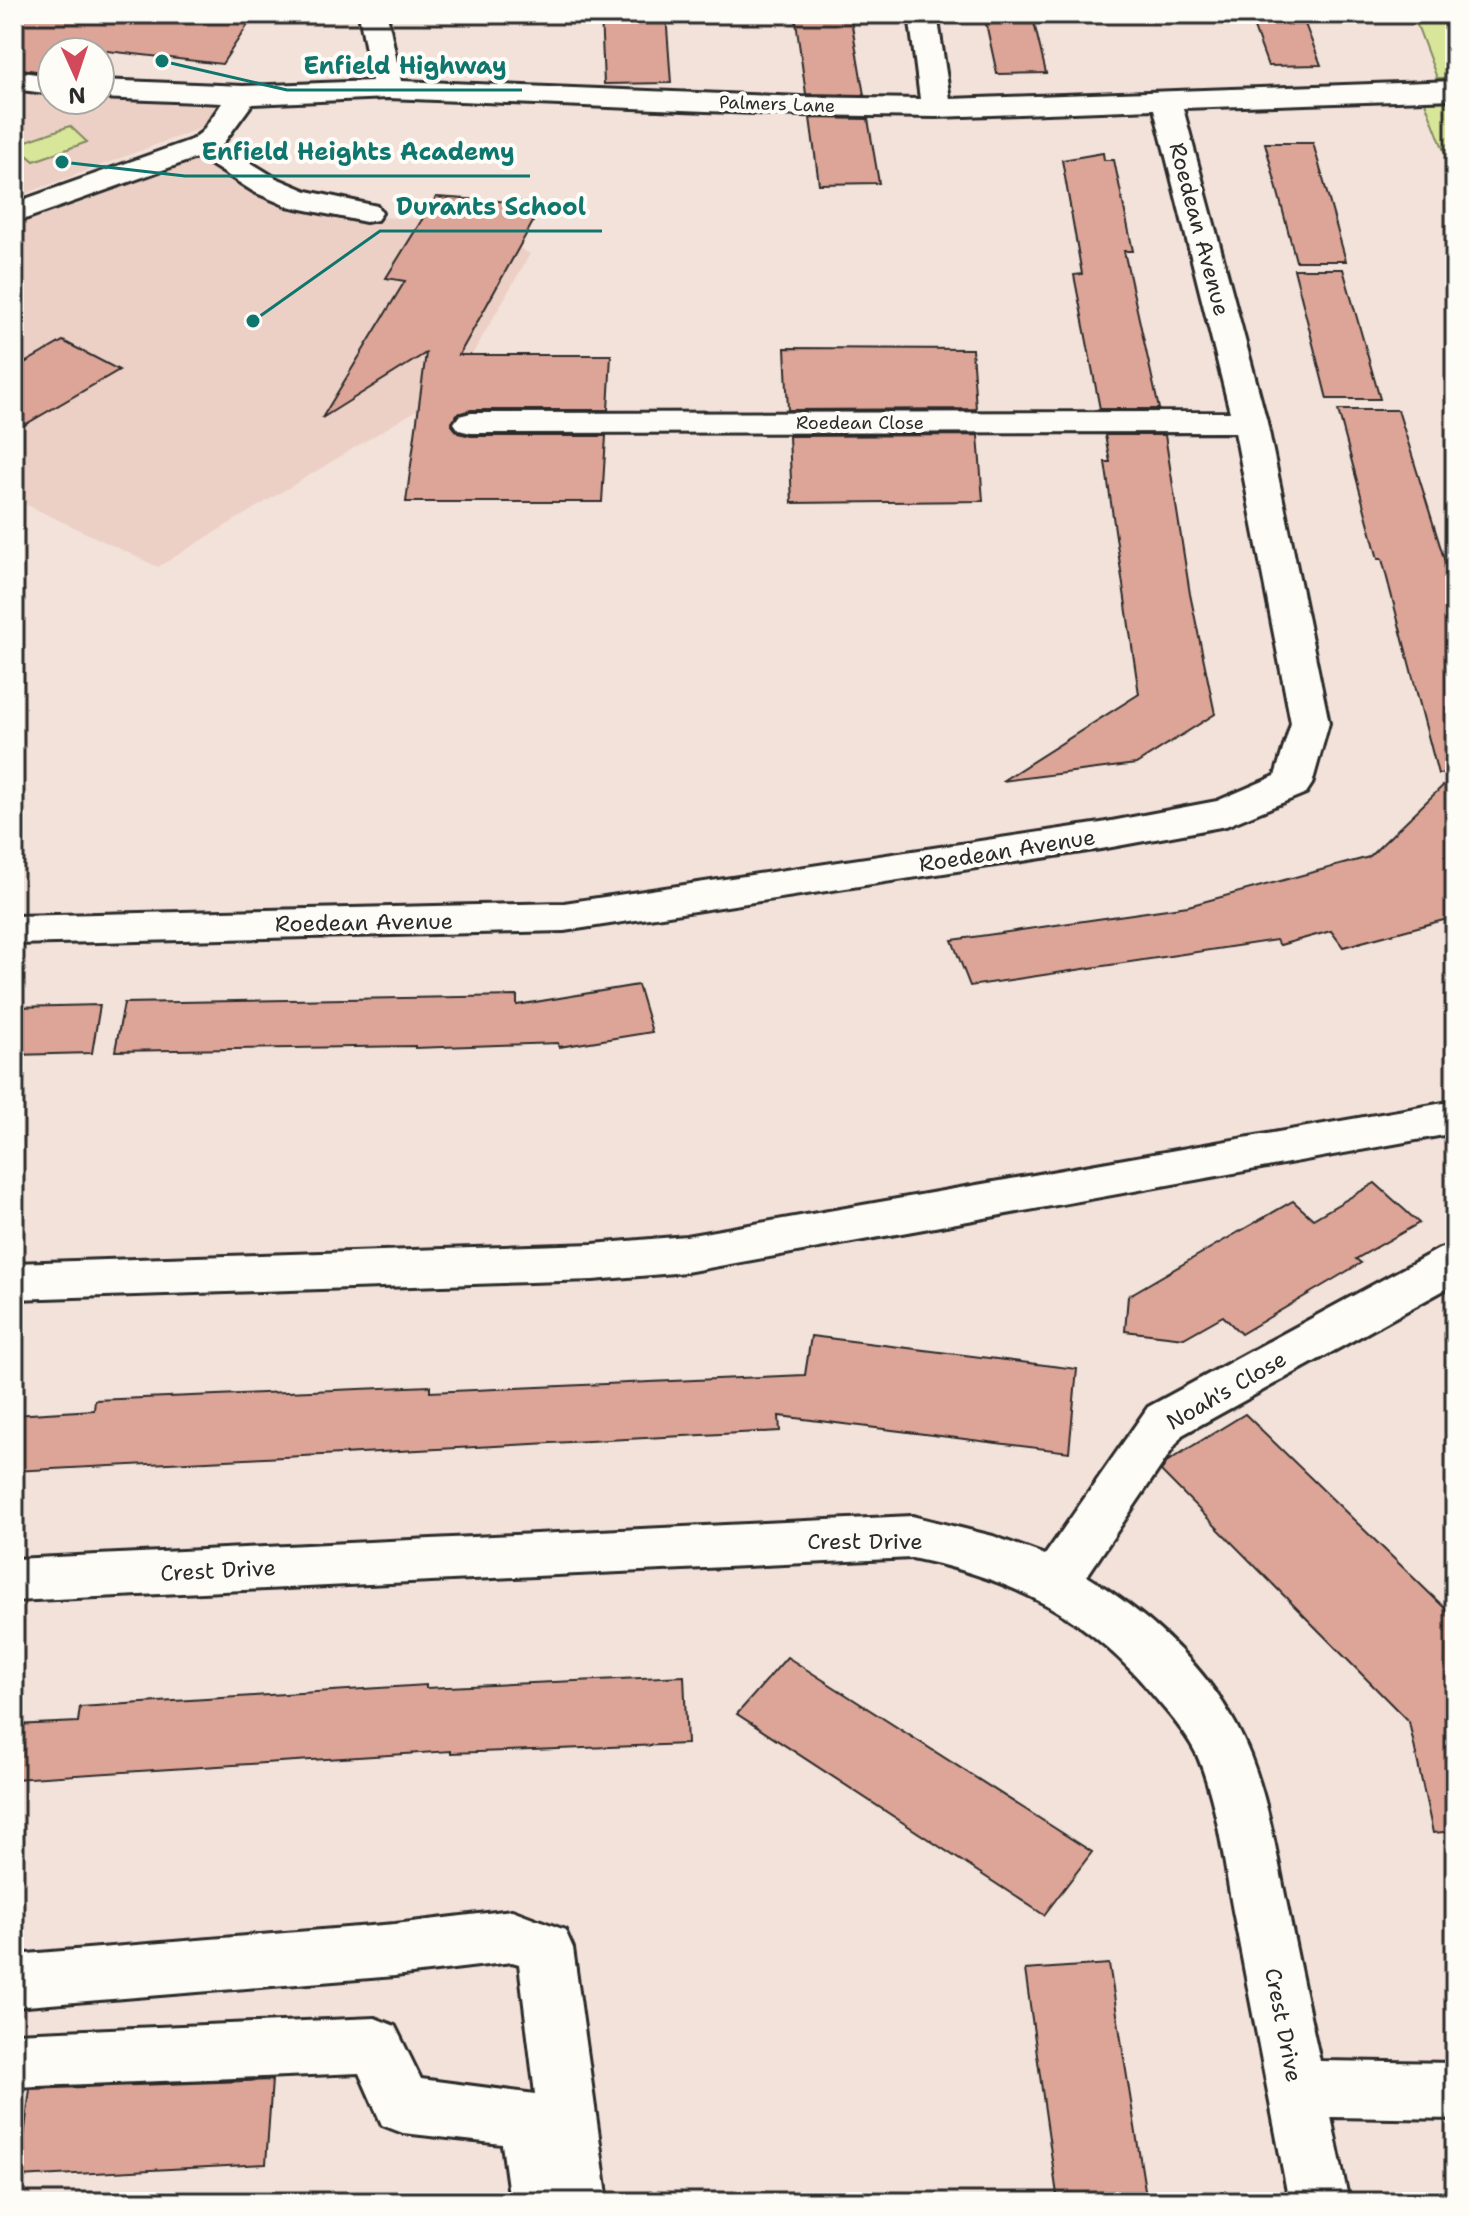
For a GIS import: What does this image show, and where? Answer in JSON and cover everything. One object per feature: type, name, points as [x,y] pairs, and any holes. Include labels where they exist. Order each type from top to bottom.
[{"type":"street","points":[[373,14],[388,89]]},
{"type":"street","points":[[923,14],[936,108]]},
{"type":"street","points":[[14,80],[36,83]]},
{"type":"street","name":"Palmers Lane","points":[[116,90],[243,95],[388,89],[801,106],[936,108],[1453,90]]},
{"type":"street","points":[[14,214],[202,146],[213,138],[243,95]]},
{"type":"street","name":"Roedean Avenue","points":[[14,930],[564,917],[1101,836],[1226,813],[1292,784],[1310,723],[1250,422],[1166,100]]},
{"type":"street","points":[[202,146],[265,185],[298,199],[366,213]]},
{"type":"street","name":"Roedean Close","points":[[471,423],[1250,422]]},
{"type":"street","points":[[14,1281],[593,1262],[686,1254],[1455,1117]]},
{"type":"street","name":"Noah's Close","points":[[1055,1582],[1165,1421],[1455,1262]]},
{"type":"street","name":"Crest Drive","points":[[14,1580],[912,1537],[964,1546],[1003,1558],[1055,1582],[1112,1618],[1148,1649],[1201,1717],[1222,1752],[1247,1843],[1319,2202]]},
{"type":"street","points":[[14,1981],[395,1950],[512,1936],[545,1948],[578,2202]]},
{"type":"street","points":[[14,2060],[375,2045],[403,2105],[527,2119],[540,2202]]},
{"type":"street","points":[[1297,2089],[1455,2091]]},
{"type":"shaded area","points":[[14,88],[36,90],[36,116],[116,116],[116,98],[214,107],[204,127],[14,198]]},
{"type":"shaded area","points":[[195,148],[353,216],[471,221],[530,254],[453,388],[158,567],[14,499],[14,224]]},
{"type":"green space","points":[[1413,14],[1449,14],[1455,26],[1455,78],[1437,78]]},
{"type":"green space","points":[[1455,101],[1455,179],[1425,102]]},
{"type":"green space","points":[[70,126],[87,142],[34,161],[15,145]]},
{"type":"building","points":[[14,14],[255,14],[222,64],[116,52],[116,36],[36,36],[36,71],[14,68]]},
{"type":"building","points":[[601,14],[666,14],[671,83],[604,84]]},
{"type":"building","points":[[795,14],[850,14],[864,95],[806,94]]},
{"type":"building","points":[[984,14],[1032,14],[1046,73],[997,74]]},
{"type":"building","points":[[1249,14],[1301,14],[1321,65],[1268,66]]},
{"type":"building","points":[[810,118],[868,119],[879,183],[819,184]]},
{"type":"building","points":[[1265,143],[1313,143],[1346,261],[1296,261]]},
{"type":"building","points":[[1103,153],[1104,160],[1114,160],[1133,251],[1124,251],[1159,409],[1100,409],[1074,275],[1082,274],[1062,160]]},
{"type":"building","points":[[436,197],[543,204],[459,355],[611,355],[608,410],[471,410],[457,414],[452,425],[458,433],[471,436],[606,436],[602,502],[406,502],[426,353],[322,418],[405,281],[386,278]]},
{"type":"building","points":[[1294,269],[1343,269],[1380,399],[1327,399]]},
{"type":"building","points":[[63,341],[119,370],[14,431],[14,369]]},
{"type":"building","points":[[785,348],[972,349],[976,409],[788,410]]},
{"type":"building","points":[[1338,410],[1398,410],[1455,594],[1455,772],[1438,774],[1382,559],[1378,559]]},
{"type":"building","points":[[978,435],[983,501],[792,503],[789,436]]},
{"type":"building","points":[[1105,435],[1165,435],[1190,594],[1215,714],[1136,764],[1002,781],[1139,694],[1105,462],[1110,462]]},
{"type":"building","points":[[1455,774],[1455,917],[1343,947],[1331,931],[1280,945],[1276,940],[970,986],[952,940],[1188,906],[1369,857]]},
{"type":"building","points":[[638,985],[652,1032],[559,1047],[558,1043],[415,1048],[115,1051],[124,1003],[517,996],[517,1005]]},
{"type":"building","points":[[100,1005],[92,1053],[14,1055],[14,1007]]},
{"type":"building","points":[[1375,1183],[1419,1223],[1356,1259],[1361,1263],[1241,1334],[1223,1316],[1184,1338],[1125,1331],[1128,1296],[1293,1201],[1313,1219]]},
{"type":"building","points":[[811,1336],[1077,1369],[1069,1452],[779,1416],[780,1431],[14,1471],[14,1415],[94,1410],[95,1400],[430,1386],[430,1392],[805,1375]]},
{"type":"building","points":[[1245,1414],[1455,1618],[1455,1831],[1433,1833],[1409,1722],[1161,1471],[1168,1461]]},
{"type":"building","points":[[787,1657],[1092,1852],[1044,1915],[737,1714]]},
{"type":"building","points":[[684,1676],[687,1744],[451,1751],[14,1779],[14,1725],[78,1722],[80,1707],[426,1685],[426,1688]]},
{"type":"building","points":[[1109,1964],[1147,2202],[1058,2202],[1025,1970]]},
{"type":"building","points":[[272,2080],[266,2164],[19,2177],[30,2089]]},
{"type":"place","name":"Enfield Highway","points":[[162,61]]},
{"type":"place","name":"Enfield Heights Academy","points":[[62,162]]},
{"type":"place","name":"Durants School","points":[[253,321]]}]
